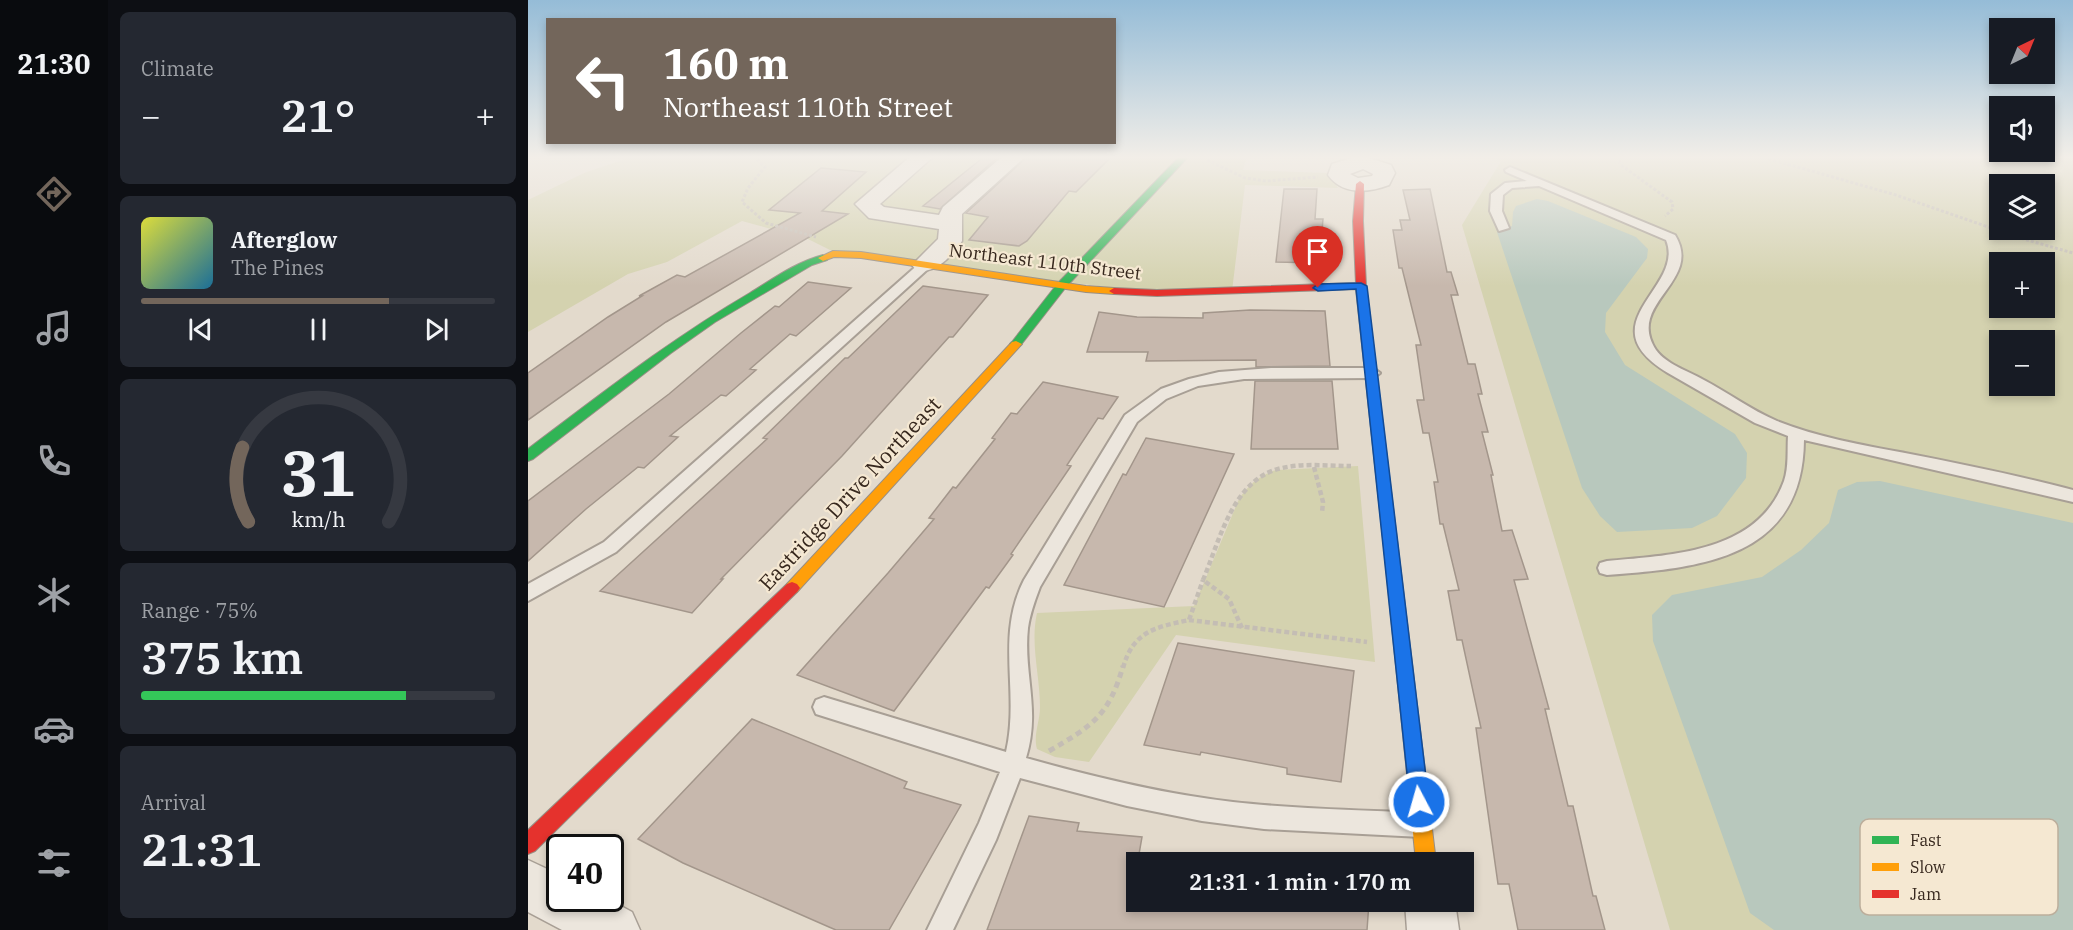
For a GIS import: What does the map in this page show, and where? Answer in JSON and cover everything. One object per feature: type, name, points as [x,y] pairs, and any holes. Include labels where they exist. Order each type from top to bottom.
[{"type":"street","points":[[872,199],[866,204],[877,213],[949,224]]},
{"type":"street","points":[[925,265],[950,241],[951,212],[966,199]]},
{"type":"street","name":"Eastridge Drive Northeast","points":[[528,844],[815,565],[1003,360],[1062,285],[1144,199]]},
{"type":"street","points":[[1359,199],[1361,286],[1373,373],[1425,852]]},
{"type":"street","name":"Northeast 110th Street","points":[[528,456],[667,350],[711,320],[808,263],[833,255],[861,255],[1062,285],[1157,293],[1361,286]]},
{"type":"street","points":[[528,885],[614,930]]},
{"type":"street","points":[[1431,912],[1433,930]]},
{"type":"lane","points":[[1497,199],[1503,228]]},
{"type":"lane","points":[[1583,199],[1671,238],[1678,252],[1678,262],[1642,315],[1640,328],[1650,352],[1759,418],[1796,432],[2073,496]]},
{"type":"lane","points":[[528,593],[610,548],[925,265]]},
{"type":"lane","points":[[940,930],[1014,767],[1022,728],[1023,695],[1018,631],[1022,607],[1031,585],[1131,420],[1151,402],[1171,390],[1225,375],[1373,373]]},
{"type":"lane","points":[[1607,568],[1696,559],[1723,552],[1753,533],[1776,511],[1793,480],[1796,432]]},
{"type":"lane","points":[[824,707],[1014,767],[1172,805],[1250,814],[1422,825]]},
{"type":"path","points":[[743,199],[742,202],[753,217],[773,226],[824,239]]},
{"type":"path","points":[[1642,224],[1667,216],[1673,209],[1672,202],[1668,199]]},
{"type":"path","points":[[1909,199],[2020,238],[2073,253]]},
{"type":"path","points":[[1189,620],[1203,580],[1246,488],[1264,474],[1276,470],[1358,466]]},
{"type":"path","points":[[1314,467],[1316,486],[1324,503],[1322,513]]},
{"type":"path","points":[[1203,580],[1219,588],[1231,600],[1239,613],[1242,628]]},
{"type":"path","points":[[1044,753],[1098,720],[1111,699],[1127,651],[1141,634],[1164,624],[1189,620],[1372,642]]},
{"type":"shaded area","points":[[1243,199],[1232,291],[1157,293],[840,255],[808,239],[742,221],[667,262],[628,274],[528,332],[528,200]]},
{"type":"shaded area","points":[[1478,199],[1989,199],[1989,240],[2055,240],[2055,199],[2073,199],[2073,930],[1670,930],[1462,225]]},
{"type":"shaded area","points":[[1536,199],[1548,201],[1636,237],[1648,249],[1647,258],[1606,313],[1605,332],[1625,365],[1735,434],[1747,453],[1746,478],[1717,516],[1692,528],[1617,532],[1600,516],[1582,488],[1497,232],[1512,226],[1516,206]]},
{"type":"shaded area","points":[[1358,466],[1375,662],[1176,635],[1089,762],[1055,757],[1037,749],[1040,695],[1035,648],[1037,613],[1194,606],[1239,499],[1255,481],[1276,470]]},
{"type":"shaded area","points":[[1880,481],[2073,523],[2073,930],[1774,930],[1750,913],[1653,641],[1652,615],[1672,595],[1762,577],[1801,550],[1829,523],[1838,490],[1857,482]]},
{"type":"building","points":[[782,199],[835,199],[822,211],[848,214],[666,322],[528,420],[528,373],[642,296],[639,296],[677,275],[685,277],[800,213],[769,210]]},
{"type":"building","points":[[931,199],[951,199],[940,209],[923,206]]},
{"type":"building","points":[[981,199],[1062,199],[1027,241],[1019,246],[969,240],[988,217],[966,213]]},
{"type":"building","points":[[1283,199],[1316,199],[1315,219],[1323,219],[1319,263],[1276,262]]},
{"type":"building","points":[[1405,199],[1432,199],[1447,272],[1451,272],[1458,295],[1451,295],[1468,364],[1475,364],[1482,394],[1478,394],[1488,432],[1482,432],[1493,475],[1491,475],[1502,531],[1512,530],[1528,579],[1514,580],[1549,709],[1545,709],[1568,806],[1573,806],[1593,896],[1596,896],[1605,930],[1518,930],[1509,884],[1498,884],[1476,728],[1481,728],[1462,640],[1457,640],[1448,591],[1459,590],[1443,524],[1440,524],[1434,482],[1438,482],[1429,433],[1423,433],[1417,400],[1424,400],[1416,345],[1421,345],[1402,268],[1399,268],[1393,230],[1402,230],[1400,220],[1410,220]]},
{"type":"building","points":[[808,282],[851,288],[796,336],[790,334],[750,369],[756,370],[726,396],[721,395],[670,436],[678,437],[644,468],[638,467],[586,509],[528,561],[528,501],[669,394],[741,333],[775,306],[779,307]]},
{"type":"building","points":[[923,286],[988,295],[953,337],[949,337],[842,456],[721,579],[723,579],[692,613],[600,591],[767,439],[763,438]]},
{"type":"building","points":[[1250,310],[1325,311],[1330,366],[1256,367],[1256,360],[1146,361],[1148,352],[1087,352],[1099,312],[1137,317],[1203,318],[1203,313]]},
{"type":"building","points":[[1255,381],[1332,381],[1338,449],[1251,449]]},
{"type":"building","points":[[1043,382],[1118,397],[1103,419],[1098,418],[1067,465],[1071,466],[1011,554],[1013,555],[989,588],[986,587],[894,711],[797,675],[934,519],[929,518],[995,439],[992,438],[1011,413],[1017,414]]},
{"type":"building","points":[[1146,438],[1234,454],[1164,607],[1064,585],[1123,474],[1126,475]]},
{"type":"building","points":[[1178,643],[1354,671],[1341,782],[1287,774],[1287,768],[1201,752],[1200,755],[1144,745]]},
{"type":"building","points":[[752,719],[907,782],[904,788],[961,805],[889,930],[836,930],[683,863],[638,839]]},
{"type":"building","points":[[1029,816],[1079,823],[1077,831],[1142,837],[1139,852],[1126,852],[1126,912],[1368,912],[1367,930],[987,930]]},
{"type":"traffic: fast","points":[[1016,344],[1062,285],[1144,199]]},
{"type":"traffic: fast","points":[[528,456],[667,350],[711,320],[808,263],[823,258]]},
{"type":"traffic: slow","points":[[823,258],[833,254],[861,255],[1086,289],[1114,291]]},
{"type":"traffic: slow","points":[[792,588],[1016,344]]},
{"type":"traffic: slow","points":[[1392,557],[1425,852]]},
{"type":"traffic: jam","points":[[1359,199],[1361,286],[1392,557]]},
{"type":"traffic: jam","points":[[1114,291],[1157,293],[1361,286]]},
{"type":"traffic: jam","points":[[528,844],[792,588]]},
{"type":"route","points":[[1318,288],[1361,286],[1376,396],[1419,802]]}]
